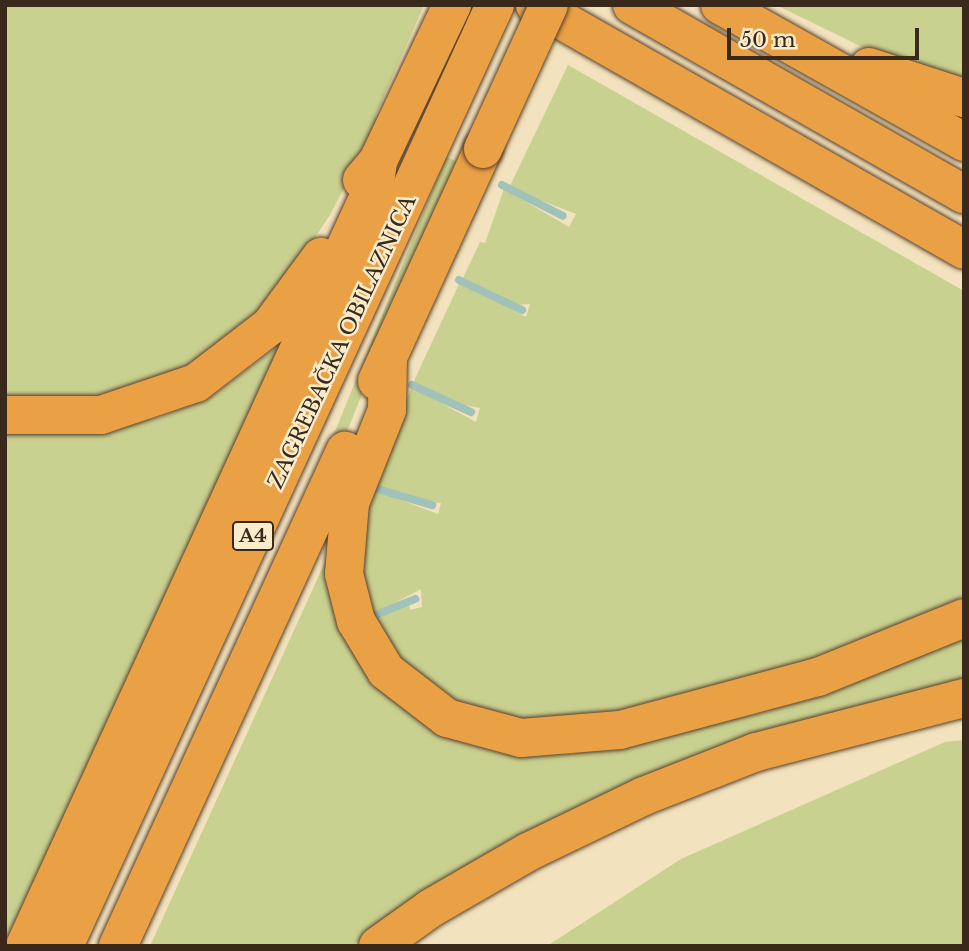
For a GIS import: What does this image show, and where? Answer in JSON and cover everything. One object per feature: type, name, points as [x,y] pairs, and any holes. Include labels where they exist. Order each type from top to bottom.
[{"type":"highway","points":[[25,946],[375,183],[379,161],[453,5]]},
{"type":"highway","name":"ZAGREBAČKA OBILAZNICA","points":[[64,946],[495,5]]},
{"type":"highway","points":[[536,5],[964,250]]},
{"type":"highway","name":"A4","points":[[118,946],[549,5]]},
{"type":"highway","points":[[632,5],[964,194]]},
{"type":"highway","points":[[720,5],[964,142]]},
{"type":"highway","points":[[736,5],[758,11],[863,64],[964,98]]},
{"type":"highway","points":[[5,415],[101,415],[170,395],[221,368],[288,305],[363,177],[379,161]]},
{"type":"highway","points":[[872,197],[915,249],[964,278]]},
{"type":"highway","points":[[388,357],[387,410],[350,503],[344,574],[356,621],[380,662],[415,698],[447,718],[521,738],[620,730],[818,677],[964,618]]},
{"type":"highway","points":[[379,946],[528,852],[644,796],[756,752],[964,698]]},
{"type":"green space","points":[[5,5],[424,5],[375,117],[379,120],[330,215],[270,304],[208,358],[97,401],[5,401]]},
{"type":"green space","points":[[776,5],[964,5],[964,81],[895,63]]},
{"type":"green space","points":[[568,65],[964,291],[964,600],[886,637],[638,711],[537,724],[462,708],[400,664],[371,619],[409,602],[410,610],[422,607],[421,589],[372,615],[360,576],[369,488],[438,514],[441,503],[409,500],[370,486],[412,387],[476,422],[480,408],[450,402],[413,383],[460,282],[526,317],[530,304],[514,305],[462,280],[480,242],[485,243],[504,189],[569,227],[576,214],[509,188]]},
{"type":"green space","points":[[446,157],[456,161],[139,946],[127,946]]},
{"type":"green space","points":[[281,344],[5,942],[5,433],[90,433],[161,417],[215,394]]},
{"type":"green space","points":[[326,560],[426,725],[469,744],[513,754],[573,754],[757,714],[964,638],[964,685],[917,694],[376,928],[352,946],[150,946]]},
{"type":"green space","points":[[964,740],[964,946],[547,946],[681,859],[945,742]]},
{"type":"waterway","points":[[502,185],[563,216]]},
{"type":"waterway","points":[[459,280],[522,310]]},
{"type":"waterway","points":[[412,385],[471,412]]},
{"type":"waterway","points":[[367,486],[432,505]]},
{"type":"waterway","points":[[368,618],[415,599]]}]
